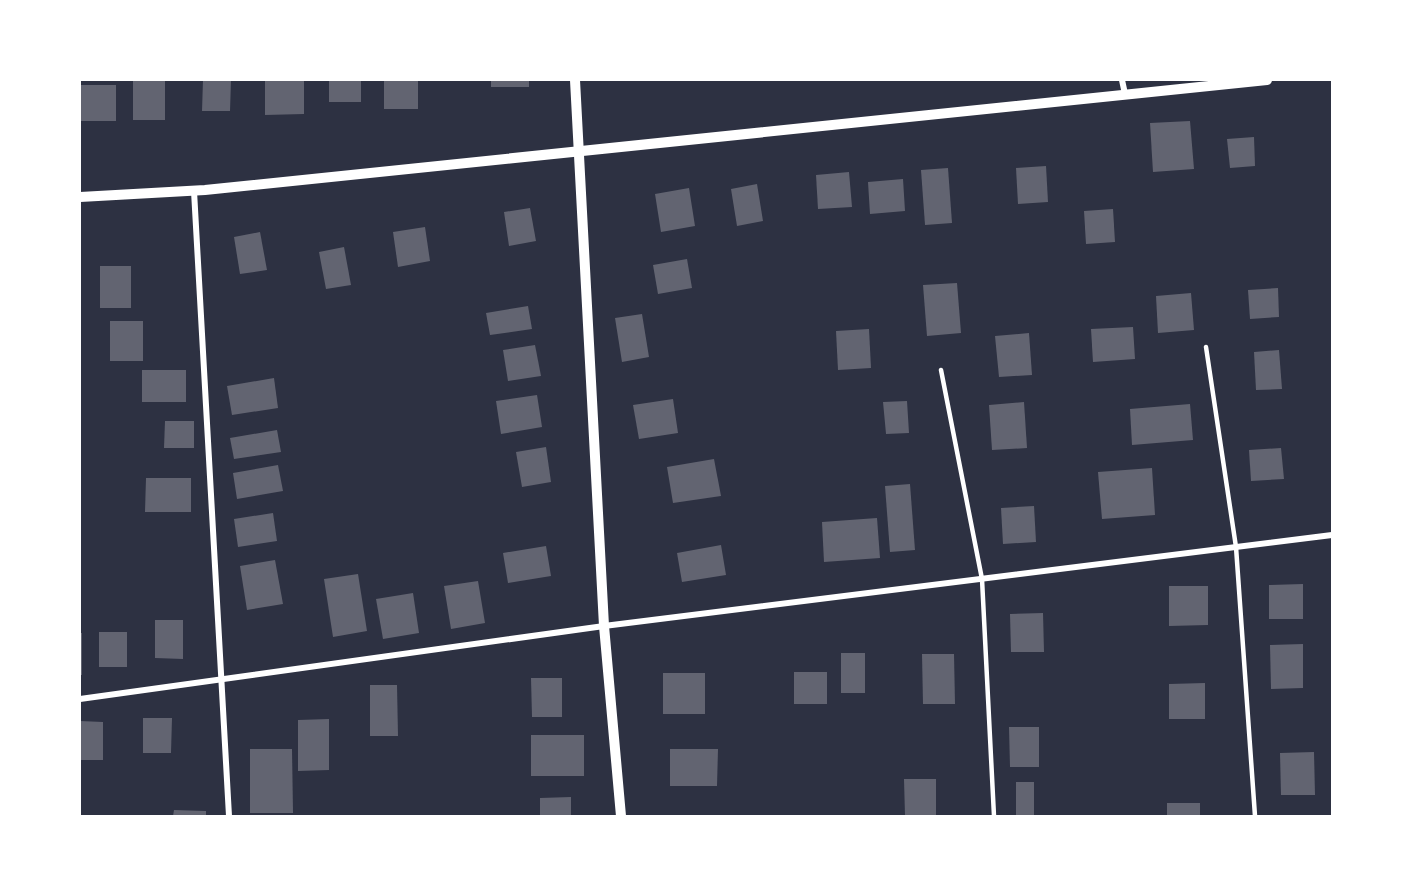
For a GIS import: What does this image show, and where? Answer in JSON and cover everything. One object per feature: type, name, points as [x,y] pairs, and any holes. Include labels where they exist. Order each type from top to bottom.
[{"type":"street","points":[[575,80],[604,626],[621,816]]},
{"type":"street","points":[[1122,80],[1125,94]]},
{"type":"street","points":[[80,197],[194,191],[1267,80]]},
{"type":"street","points":[[194,191],[229,816]]},
{"type":"street","points":[[80,699],[604,626],[1332,535]]},
{"type":"lane","points":[[1206,348],[1236,547],[1255,816]]},
{"type":"lane","points":[[941,370],[982,579],[994,816]]},
{"type":"building","points":[[133,80],[165,80],[165,120],[133,120]]},
{"type":"building","points":[[203,80],[231,80],[230,111],[202,111]]},
{"type":"building","points":[[265,80],[304,80],[304,114],[265,115]]},
{"type":"building","points":[[329,80],[361,80],[361,102],[329,102]]},
{"type":"building","points":[[384,80],[418,80],[418,109],[384,109]]},
{"type":"building","points":[[491,80],[529,80],[529,87],[491,87]]},
{"type":"building","points":[[81,85],[116,85],[116,121],[81,121]]},
{"type":"building","points":[[1190,121],[1194,169],[1153,172],[1150,123]]},
{"type":"building","points":[[1254,137],[1255,166],[1230,168],[1227,139]]},
{"type":"building","points":[[1046,166],[1048,202],[1018,204],[1016,168]]},
{"type":"building","points":[[948,168],[952,223],[925,225],[921,170]]},
{"type":"building","points":[[849,172],[852,207],[818,209],[816,175]]},
{"type":"building","points":[[903,179],[905,211],[870,214],[868,182]]},
{"type":"building","points":[[757,184],[763,221],[737,226],[731,189]]},
{"type":"building","points":[[689,188],[695,226],[661,232],[655,194]]},
{"type":"building","points":[[530,208],[536,241],[509,246],[504,212]]},
{"type":"building","points":[[1113,209],[1115,242],[1086,244],[1084,211]]},
{"type":"building","points":[[425,227],[430,261],[398,267],[393,232]]},
{"type":"building","points":[[260,232],[267,270],[240,274],[234,237]]},
{"type":"building","points":[[344,247],[351,285],[326,289],[319,252]]},
{"type":"building","points":[[687,259],[692,288],[658,294],[653,265]]},
{"type":"building","points":[[100,266],[131,266],[131,308],[100,308]]},
{"type":"building","points":[[957,283],[961,333],[927,336],[923,285]]},
{"type":"building","points":[[1278,288],[1279,317],[1250,319],[1248,290]]},
{"type":"building","points":[[1191,293],[1194,330],[1158,333],[1156,296]]},
{"type":"building","points":[[528,306],[532,329],[490,335],[486,313]]},
{"type":"building","points":[[642,314],[649,357],[622,362],[615,318]]},
{"type":"building","points":[[110,321],[143,321],[143,361],[110,361]]},
{"type":"building","points":[[1133,327],[1135,359],[1093,362],[1091,329]]},
{"type":"building","points":[[869,329],[871,368],[838,370],[836,331]]},
{"type":"building","points":[[1029,333],[1032,375],[999,377],[995,336]]},
{"type":"building","points":[[535,345],[541,376],[508,381],[503,350]]},
{"type":"building","points":[[1279,350],[1282,389],[1256,390],[1254,352]]},
{"type":"building","points":[[142,370],[186,370],[186,402],[142,402]]},
{"type":"building","points":[[274,378],[278,408],[232,415],[227,386]]},
{"type":"building","points":[[537,395],[542,427],[501,434],[496,401]]},
{"type":"building","points":[[673,399],[678,433],[639,439],[633,405]]},
{"type":"building","points":[[907,401],[909,433],[886,434],[883,402]]},
{"type":"building","points":[[1024,402],[1027,448],[992,450],[989,405]]},
{"type":"building","points":[[1190,404],[1193,440],[1132,445],[1130,409]]},
{"type":"building","points":[[165,421],[194,421],[194,448],[164,448]]},
{"type":"building","points":[[277,430],[281,452],[234,459],[230,438]]},
{"type":"building","points":[[546,447],[551,482],[522,487],[516,452]]},
{"type":"building","points":[[1281,448],[1284,479],[1251,481],[1249,450]]},
{"type":"building","points":[[714,459],[721,496],[673,503],[667,467]]},
{"type":"building","points":[[278,465],[283,491],[237,499],[233,473]]},
{"type":"building","points":[[1152,468],[1155,515],[1102,519],[1098,472]]},
{"type":"building","points":[[146,478],[191,478],[191,512],[145,512]]},
{"type":"building","points":[[910,484],[915,550],[890,552],[885,486]]},
{"type":"building","points":[[1034,506],[1036,542],[1003,544],[1001,508]]},
{"type":"building","points":[[273,513],[277,541],[238,547],[234,519]]},
{"type":"building","points":[[877,518],[880,558],[824,562],[822,522]]},
{"type":"building","points":[[721,545],[726,575],[682,582],[677,553]]},
{"type":"building","points":[[546,546],[551,576],[508,583],[503,553]]},
{"type":"building","points":[[275,560],[283,604],[247,610],[240,566]]},
{"type":"building","points":[[358,574],[367,631],[333,637],[324,579]]},
{"type":"building","points":[[478,581],[485,623],[451,629],[444,586]]},
{"type":"building","points":[[1303,584],[1303,619],[1269,619],[1269,585]]},
{"type":"building","points":[[1169,586],[1208,586],[1208,625],[1169,626]]},
{"type":"building","points":[[413,593],[419,633],[383,639],[376,599]]},
{"type":"building","points":[[1043,613],[1044,652],[1011,652],[1010,614]]},
{"type":"building","points":[[155,620],[183,620],[183,659],[155,658]]},
{"type":"building","points":[[99,632],[127,632],[127,667],[99,667]]},
{"type":"building","points":[[80,633],[82,633],[82,675],[80,675]]},
{"type":"building","points":[[1303,644],[1303,688],[1271,689],[1270,645]]},
{"type":"building","points":[[841,653],[865,653],[865,693],[841,693]]},
{"type":"building","points":[[922,654],[954,654],[955,704],[923,704]]},
{"type":"building","points":[[794,672],[827,672],[827,704],[794,704]]},
{"type":"building","points":[[663,673],[705,673],[705,714],[663,714]]},
{"type":"building","points":[[531,678],[562,678],[562,717],[532,717]]},
{"type":"building","points":[[1205,683],[1205,719],[1169,719],[1169,684]]},
{"type":"building","points":[[370,685],[397,685],[398,736],[370,736]]},
{"type":"building","points":[[143,718],[172,718],[171,753],[143,753]]},
{"type":"building","points":[[329,719],[329,770],[298,771],[298,720]]},
{"type":"building","points":[[80,721],[103,722],[103,760],[80,760]]},
{"type":"building","points":[[1009,727],[1039,727],[1039,767],[1010,767]]},
{"type":"building","points":[[531,735],[584,735],[584,776],[531,776]]},
{"type":"building","points":[[250,749],[292,749],[293,813],[250,813]]},
{"type":"building","points":[[670,749],[718,749],[717,786],[670,786]]},
{"type":"building","points":[[1314,752],[1315,795],[1281,795],[1280,753]]},
{"type":"building","points":[[904,779],[936,779],[936,816],[905,816]]},
{"type":"building","points":[[1016,782],[1034,782],[1034,816],[1016,816]]},
{"type":"building","points":[[571,797],[571,816],[540,816],[540,798]]},
{"type":"building","points":[[1167,803],[1200,803],[1200,816],[1167,816]]},
{"type":"building","points":[[174,810],[206,811],[206,816],[173,816]]}]
